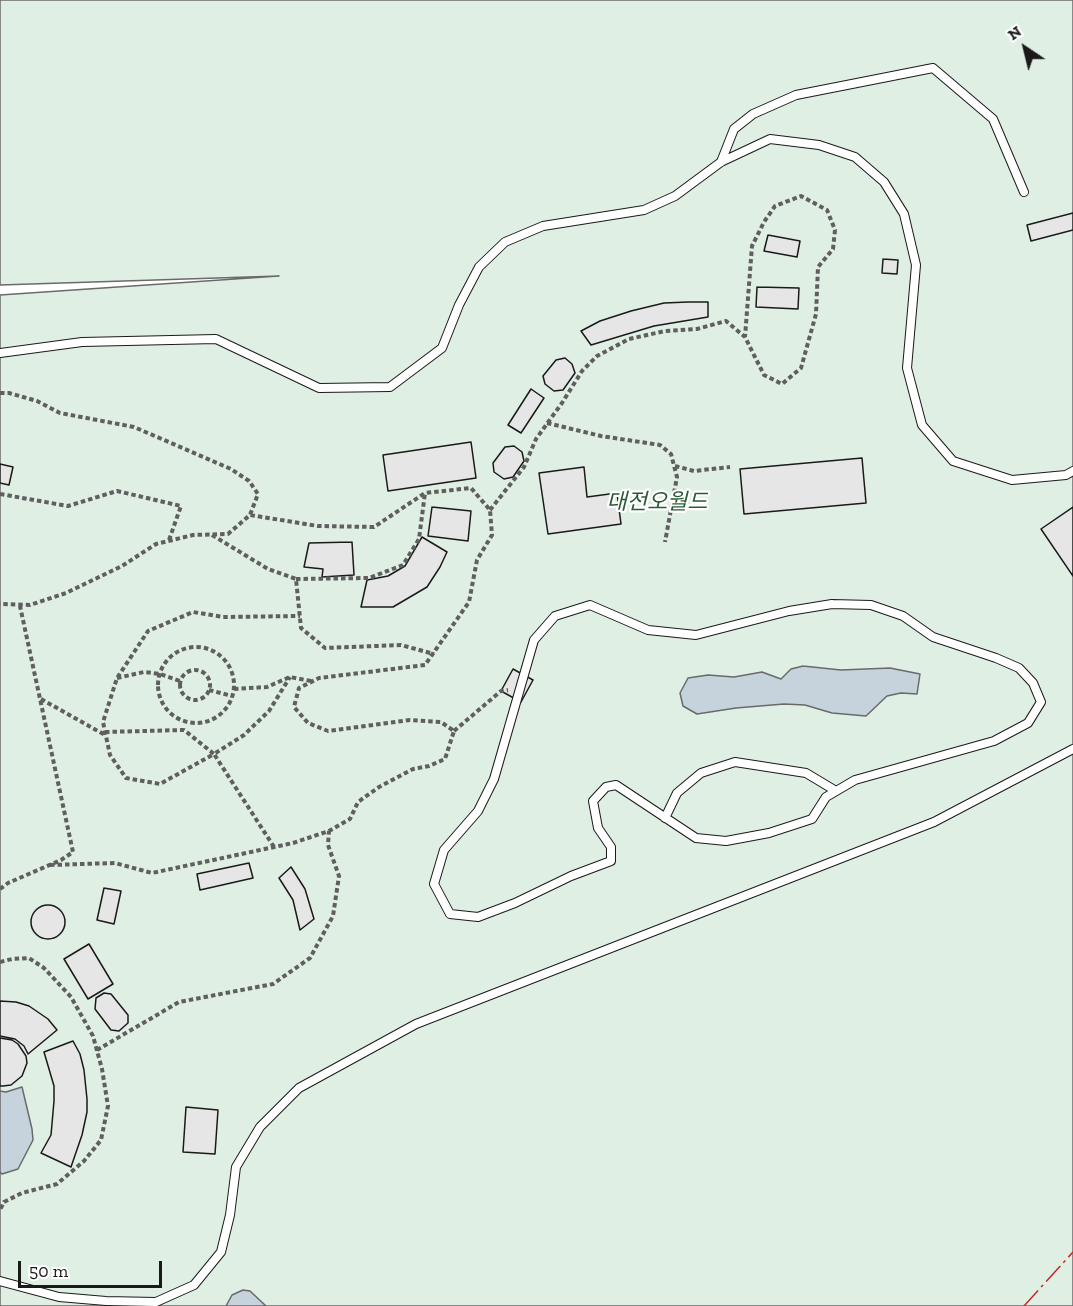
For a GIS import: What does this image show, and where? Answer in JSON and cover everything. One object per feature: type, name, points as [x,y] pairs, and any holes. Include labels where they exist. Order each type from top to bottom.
[{"type":"lane","points":[[721,162],[735,129],[753,114],[796,95],[933,68],[993,119],[1024,192]]},
{"type":"lane","points":[[0,353],[82,342],[216,339],[319,388],[390,387],[442,348],[459,305],[479,267],[505,242],[543,226],[644,210],[675,196],[721,162],[770,139],[819,145],[855,157],[884,182],[904,214],[916,265],[906,368],[922,425],[952,461],[1012,480],[1066,475],[1073,471]]},
{"type":"lane","points":[[832,604],[871,605],[903,616],[933,637],[1019,668],[1033,683],[1041,702],[1028,723],[994,741],[855,780],[826,797],[812,819],[770,833],[726,841],[696,838],[616,785],[606,787],[593,801],[598,828],[611,847],[611,861],[478,917],[450,914],[434,884],[444,850],[478,811],[494,779],[520,688],[534,640],[555,616],[590,605],[648,630],[696,635],[789,611],[832,604]]},
{"type":"lane","points":[[0,1281],[59,1298],[106,1301],[156,1302],[194,1285],[221,1251],[230,1215],[236,1167],[260,1127],[299,1088],[416,1024],[934,822],[1073,749]]},
{"type":"lane","points":[[665,818],[677,793],[701,773],[735,762],[806,772],[836,791]]},
{"type":"path","points":[[490,510],[524,467],[536,439],[582,371],[597,356],[629,339],[665,331],[697,329],[726,321],[745,337],[764,375],[782,384],[801,368],[816,314],[818,267],[833,249],[835,230],[827,210],[801,196],[775,206],[752,246],[745,337]]},
{"type":"path","points":[[0,393],[9,393],[37,401],[60,413],[134,427],[231,469],[249,481],[258,494],[250,515],[228,534],[193,535],[156,544],[122,566],[66,593],[20,606],[0,604]]},
{"type":"path","points":[[547,423],[601,436],[660,445],[671,454],[677,477],[665,542]]},
{"type":"path","points":[[674,466],[694,471],[730,467]]},
{"type":"path","points":[[250,515],[318,526],[374,527],[425,493],[471,488],[490,510],[492,535],[477,560],[469,602],[434,654],[425,665],[319,678],[299,688],[294,707],[308,723],[328,731],[411,720],[441,722],[454,731]]},
{"type":"path","points":[[0,494],[68,506],[117,491],[181,506],[169,541]]},
{"type":"path","points":[[211,534],[268,569],[296,579],[369,578],[403,565],[419,539],[425,493]]},
{"type":"path","points":[[296,579],[301,628],[325,648],[401,645],[434,654]]},
{"type":"path","points":[[0,889],[73,852],[20,606]]},
{"type":"path","points":[[290,677],[269,711],[244,735],[160,784],[126,778],[110,755],[103,722],[117,678],[148,631],[193,612],[223,617],[300,616]]},
{"type":"path","points":[[198,647],[221,656],[229,666],[234,689],[223,712],[213,719],[189,722],[172,714],[161,699],[160,674],[166,663],[180,652],[198,647]]},
{"type":"path","points":[[199,670],[207,676],[209,690],[198,700],[188,698],[181,691],[180,681],[185,673],[199,670]]},
{"type":"path","points":[[117,678],[144,672],[160,674],[180,681]]},
{"type":"path","points":[[234,689],[267,687],[290,677],[311,681]]},
{"type":"path","points":[[50,865],[115,863],[152,873],[293,843],[329,831],[350,819],[358,802],[379,787],[413,769],[429,766],[445,759],[454,731],[501,692],[520,688]]},
{"type":"path","points":[[209,690],[232,696]]},
{"type":"path","points":[[40,698],[105,733],[184,730],[214,754],[273,847]]},
{"type":"path","points":[[97,1050],[179,1002],[273,984],[310,958],[333,916],[339,876],[328,845],[329,831]]},
{"type":"path","points":[[0,962],[29,958],[44,968],[71,998],[93,1036],[108,1106],[100,1140],[84,1161],[57,1184],[22,1193],[4,1202],[0,1210]]},
{"type":"green space","name":"대전오월드","points":[[0,0],[1073,0],[1073,1306],[0,1306],[0,295],[279,276],[0,285]]},
{"type":"shaded area","points":[[803,666],[841,670],[890,668],[920,674],[917,694],[901,693],[887,696],[866,716],[832,713],[805,705],[784,704],[736,708],[697,714],[683,706],[680,693],[688,678],[708,675],[734,677],[762,672],[781,679],[791,669]]},
{"type":"shaded area","points":[[22,1087],[33,1140],[18,1169],[2,1174],[0,1172],[0,1091],[6,1092]]},
{"type":"shaded area","points":[[243,1290],[250,1291],[266,1306],[226,1306],[232,1295]]},
{"type":"building","points":[[1073,213],[1073,230],[1031,241],[1027,225]]},
{"type":"building","points":[[768,235],[800,241],[797,257],[764,251]]},
{"type":"building","points":[[883,259],[898,260],[897,274],[882,273]]},
{"type":"building","points":[[757,287],[799,288],[798,309],[756,307]]},
{"type":"building","points":[[708,302],[708,317],[654,326],[591,345],[581,331],[600,321],[631,311],[664,303]]},
{"type":"building","points":[[565,358],[572,364],[575,373],[563,390],[554,391],[545,384],[543,376],[556,360]]},
{"type":"building","points":[[531,389],[544,398],[521,433],[508,425]]},
{"type":"building","points":[[471,442],[476,478],[388,491],[383,455]]},
{"type":"building","points":[[514,446],[522,452],[524,461],[513,477],[504,479],[494,472],[493,463],[505,447]]},
{"type":"building","points":[[862,458],[866,503],[744,514],[740,469]]},
{"type":"building","points":[[0,464],[13,467],[9,485],[0,483]]},
{"type":"building","points":[[584,467],[587,497],[617,493],[621,524],[548,534],[539,473]]},
{"type":"building","points":[[432,507],[471,511],[468,541],[428,536]]},
{"type":"building","points":[[1073,507],[1073,576],[1041,529]]},
{"type":"building","points":[[422,537],[447,552],[427,587],[393,607],[361,607],[367,580],[388,576],[405,566]]},
{"type":"building","points":[[352,542],[354,575],[322,577],[323,569],[304,567],[309,543]]},
{"type":"building","points":[[513,669],[533,680],[521,702],[501,691]]},
{"type":"building","points":[[249,863],[253,878],[200,890],[197,874]]},
{"type":"building","points":[[291,867],[305,889],[314,919],[300,930],[293,900],[279,878]]},
{"type":"building","points":[[104,888],[121,891],[114,924],[97,920]]},
{"type":"building","points":[[48,905],[60,910],[65,922],[60,934],[48,939],[36,934],[31,922],[36,910]]},
{"type":"building","points":[[89,944],[113,984],[88,999],[64,959]]},
{"type":"building","points":[[104,993],[111,994],[128,1015],[128,1023],[119,1031],[111,1030],[95,1009],[96,998]]},
{"type":"building","points":[[0,1001],[29,1006],[48,1019],[57,1030],[28,1054],[24,1046],[15,1039],[0,1036]]},
{"type":"building","points":[[0,1038],[12,1040],[18,1044],[26,1056],[27,1063],[22,1076],[11,1085],[0,1086]]},
{"type":"building","points":[[73,1041],[80,1054],[84,1070],[87,1112],[71,1167],[41,1153],[51,1135],[54,1101],[54,1086],[44,1052]]},
{"type":"building","points":[[186,1107],[218,1110],[215,1154],[183,1152]]},
{"type":"power","points":[[1024,1306],[1073,1252]]}]
